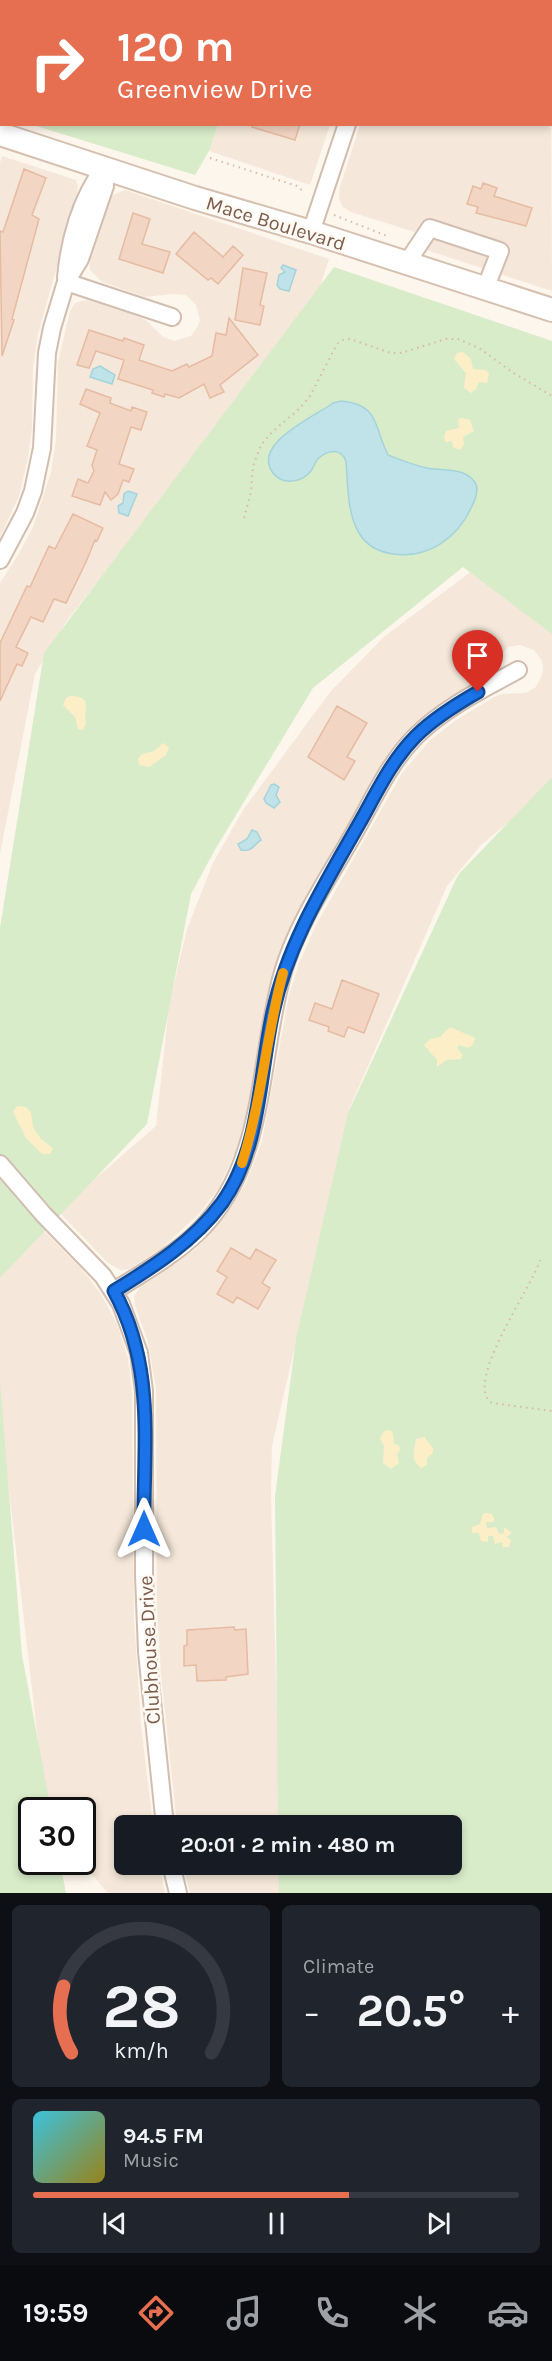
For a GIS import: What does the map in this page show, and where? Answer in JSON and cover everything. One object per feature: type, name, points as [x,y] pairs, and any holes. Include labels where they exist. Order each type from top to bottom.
[{"type":"street","points":[[315,221],[346,126]]},
{"type":"street","name":"Mace Boulevard","points":[[0,134],[195,198],[315,221],[406,264],[552,310]]},
{"type":"street","points":[[0,560],[26,513],[39,469],[44,429],[47,353],[52,328],[66,282],[68,255],[91,186],[104,168]]},
{"type":"street","points":[[406,264],[430,228],[500,251],[485,289]]},
{"type":"street","points":[[66,282],[172,317]]},
{"type":"street","points":[[114,1291],[198,1232],[223,1201],[241,1166],[253,1130],[272,1012],[284,970],[306,918],[395,760],[416,735],[459,703],[518,670]]},
{"type":"street","name":"Clubhouse Drive","points":[[0,1164],[44,1215],[94,1265],[114,1291],[139,1353],[144,1390],[144,1552],[147,1652],[164,1815]]},
{"type":"street","points":[[174,1875],[178,1893]]},
{"type":"path","points":[[210,158],[297,186],[304,192]]},
{"type":"path","points":[[315,221],[376,230],[389,238]]},
{"type":"path","points":[[244,518],[251,492],[253,466],[261,445],[310,396],[337,344],[343,339],[350,339],[391,353],[401,353],[446,339],[468,342],[552,396]]},
{"type":"path","points":[[540,1260],[535,1277],[503,1330],[484,1382],[484,1392],[486,1400],[492,1403],[552,1411]]},
{"type":"shaded area","points":[[218,126],[330,126],[310,185],[209,151]]},
{"type":"shaded area","points":[[360,126],[551,126],[552,291],[414,246],[418,233],[351,212],[343,207],[339,199],[340,187]]},
{"type":"shaded area","points":[[2,156],[76,180],[78,186],[38,334],[33,369],[32,428],[28,459],[19,496],[0,537],[0,163]]},
{"type":"shaded area","points":[[125,190],[329,259],[315,303],[66,622],[35,674],[0,854],[0,583],[33,527],[51,472],[56,439],[58,362],[70,311],[75,303],[91,301],[140,317],[163,337],[174,341],[191,336],[200,320],[196,305],[186,295],[145,297],[102,282],[90,270],[90,259],[107,205],[113,195]]},
{"type":"shaded area","points":[[484,562],[552,577],[552,786],[481,845],[447,886],[350,1107],[272,1446],[271,1495],[280,1815],[176,1815],[161,1674],[157,1608],[156,1388],[148,1342],[135,1306],[134,1296],[140,1287],[197,1248],[230,1209],[246,1183],[262,1141],[289,995],[299,963],[316,925],[402,773],[430,740],[456,720],[496,696],[526,693],[536,687],[543,668],[542,661],[534,650],[520,645],[508,647],[503,652],[495,670],[416,724],[396,745],[385,761],[295,920],[281,950],[265,1005],[246,1119],[239,1144],[219,1188],[198,1215],[162,1248],[129,1269],[121,1270],[108,1263],[58,1211],[156,1126],[169,1005],[187,929],[213,863],[243,810],[331,691],[385,636]]},
{"type":"shaded area","points":[[40,1227],[81,1268],[101,1294],[117,1324],[128,1358],[132,1395],[134,1619],[141,1725],[152,1815],[114,1815],[114,1875],[161,1875],[165,1893],[108,1893],[92,1875],[96,1875],[96,1797],[44,1797],[0,1412],[0,1262]]},
{"type":"shaded area","points":[[186,1875],[281,1875],[281,1893],[190,1893]]},
{"type":"green space","points":[[36,126],[218,126],[209,151],[195,175]]},
{"type":"green space","points":[[334,267],[552,341],[552,634],[463,567],[313,688],[216,848],[191,894],[147,1124],[0,1278],[0,928],[44,653]]},
{"type":"green space","points":[[552,777],[552,1893],[279,1893],[278,1875],[462,1875],[462,1815],[278,1815],[275,1496],[296,1339],[348,1113],[458,875]]},
{"type":"green space","points":[[0,1381],[22,1655],[49,1797],[18,1797],[18,1875],[63,1875],[66,1893],[0,1893]]},
{"type":"sand","points":[[463,352],[471,359],[473,369],[486,370],[489,374],[487,383],[479,382],[471,393],[464,388],[466,373],[454,359],[457,353]]},
{"type":"sand","points":[[458,419],[470,420],[474,431],[463,437],[464,445],[460,450],[453,447],[452,441],[445,442],[444,436],[446,431],[459,428]]},
{"type":"sand","points":[[70,696],[82,698],[85,701],[86,724],[83,730],[78,729],[75,717],[63,705],[66,698]]},
{"type":"sand","points":[[163,743],[169,747],[166,755],[149,767],[139,765],[138,759],[142,754],[154,751]]},
{"type":"sand","points":[[450,1027],[475,1038],[473,1045],[468,1048],[459,1045],[457,1048],[463,1055],[461,1059],[446,1060],[437,1067],[437,1060],[424,1045],[430,1039],[440,1037]]},
{"type":"sand","points":[[17,1106],[26,1107],[31,1112],[33,1127],[41,1139],[53,1148],[50,1154],[42,1154],[26,1138],[13,1112]]},
{"type":"sand","points":[[390,1430],[393,1433],[394,1444],[399,1445],[400,1450],[397,1454],[399,1463],[391,1469],[383,1463],[384,1446],[380,1438],[384,1431]]},
{"type":"sand","points":[[424,1437],[433,1448],[433,1453],[427,1458],[427,1464],[422,1468],[414,1459],[414,1451],[416,1439]]},
{"type":"sand","points":[[483,1514],[492,1514],[495,1520],[486,1522],[487,1528],[496,1527],[499,1534],[504,1533],[504,1527],[511,1532],[506,1537],[511,1540],[509,1547],[502,1547],[502,1542],[495,1544],[493,1536],[488,1536],[488,1542],[481,1541],[479,1533],[472,1533],[472,1527],[480,1524]]},
{"type":"water","points":[[283,265],[296,270],[289,291],[280,289],[277,285],[279,275],[285,272],[281,268]]},
{"type":"water","points":[[100,366],[115,375],[112,384],[90,377],[93,369]]},
{"type":"water","points":[[341,401],[354,403],[369,412],[388,455],[427,468],[464,473],[474,481],[477,493],[473,503],[459,528],[450,537],[430,549],[406,555],[383,552],[365,541],[352,517],[346,462],[344,457],[337,452],[325,454],[317,460],[306,476],[297,480],[286,481],[273,473],[268,462],[270,452],[277,442],[300,424],[333,403]]},
{"type":"water","points":[[128,491],[137,494],[128,516],[119,513],[118,506],[123,503],[124,494]]},
{"type":"water","points":[[271,785],[279,787],[276,795],[280,802],[274,808],[264,799]]},
{"type":"water","points":[[252,830],[257,832],[261,840],[250,849],[241,850],[238,844],[247,839]]},
{"type":"building","points":[[252,126],[299,126],[295,140]]},
{"type":"building","points":[[24,169],[46,178],[32,215],[39,219],[12,319],[14,320],[2,356],[0,231],[3,232]]},
{"type":"building","points":[[483,183],[497,188],[494,196],[532,208],[526,226],[476,213],[478,207],[467,204],[473,186],[481,189]]},
{"type":"building","points":[[133,213],[150,219],[142,244],[170,252],[163,273],[119,259]]},
{"type":"building","points":[[194,232],[223,257],[233,246],[243,255],[218,284],[211,278],[208,280],[176,254]]},
{"type":"building","points":[[243,268],[267,273],[260,305],[264,306],[260,325],[235,320]]},
{"type":"building","points":[[229,318],[258,355],[220,385],[224,392],[210,398],[204,384],[179,398],[165,394],[164,397],[152,393],[153,390],[118,379],[124,360],[96,351],[89,368],[77,365],[89,330],[144,345],[139,360],[172,371],[187,364],[189,367],[212,356],[216,333],[226,335]]},
{"type":"building","points":[[86,389],[111,398],[110,403],[131,411],[132,407],[147,412],[141,430],[131,427],[119,464],[134,469],[129,482],[123,480],[118,494],[111,500],[105,492],[100,505],[72,496],[78,479],[88,483],[94,471],[92,465],[97,450],[87,446],[100,413],[80,404]]},
{"type":"building","points":[[73,514],[103,528],[97,541],[95,540],[66,603],[54,599],[43,622],[31,617],[16,647],[28,653],[22,666],[17,664],[0,701],[0,643],[49,546],[55,549]]},
{"type":"building","points":[[337,706],[367,723],[347,757],[355,761],[344,780],[308,757]]},
{"type":"building","points":[[342,980],[379,994],[364,1033],[348,1027],[344,1037],[328,1031],[329,1027],[309,1020],[315,1003],[332,1009]]},
{"type":"building","points":[[231,1248],[250,1259],[256,1249],[276,1260],[262,1283],[270,1288],[258,1309],[237,1297],[233,1303],[217,1294],[227,1277],[217,1271]]},
{"type":"building","points":[[234,1627],[235,1630],[246,1629],[248,1674],[226,1677],[226,1680],[197,1681],[196,1665],[184,1666],[187,1630]]},
{"type":"slow traffic","points":[[242,1163],[253,1130],[272,1012],[283,973]]},
{"type":"route","points":[[144,1529],[144,1390],[139,1353],[134,1336],[114,1291],[198,1232],[223,1201],[241,1166],[253,1130],[272,1012],[284,970],[306,918],[395,760],[416,735],[478,692]]}]
